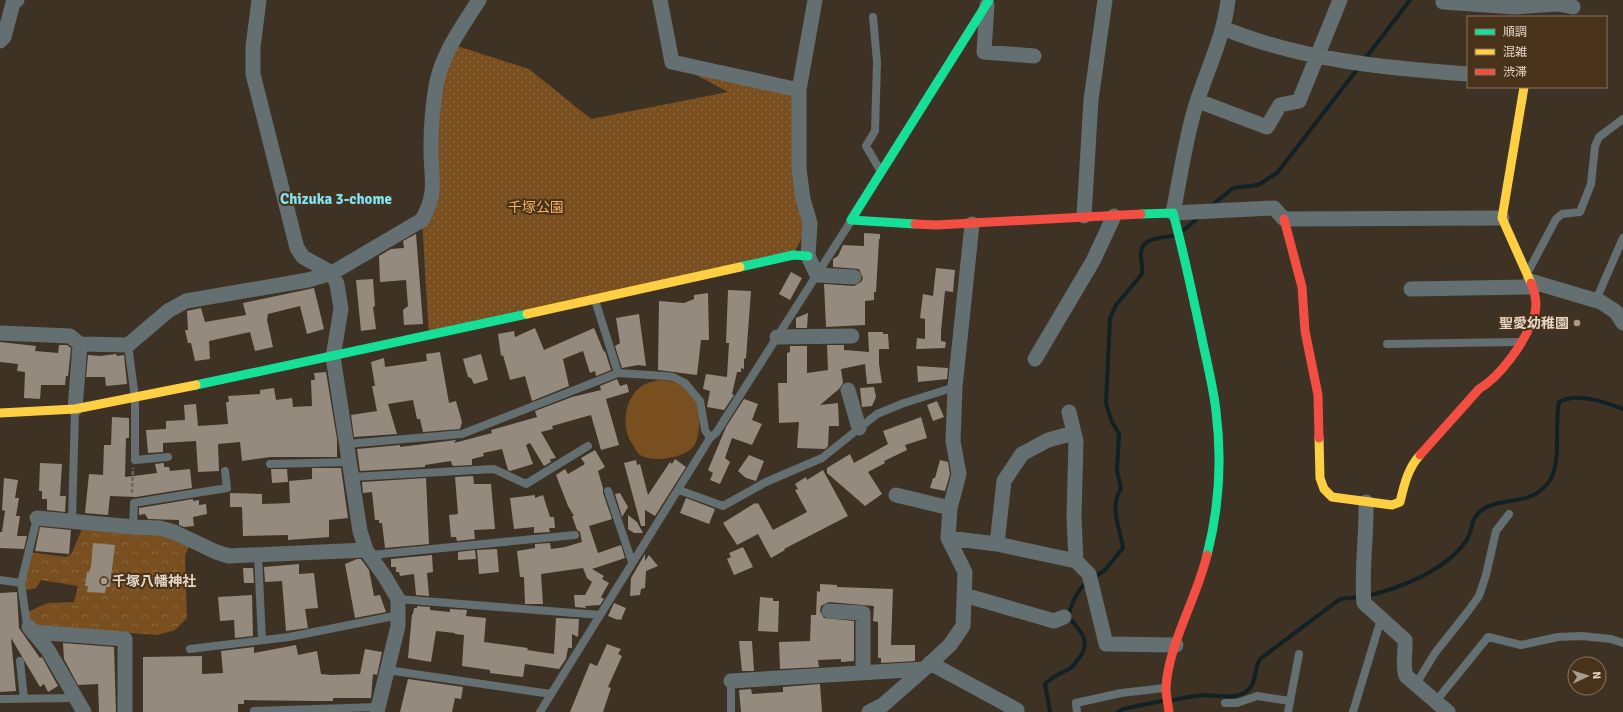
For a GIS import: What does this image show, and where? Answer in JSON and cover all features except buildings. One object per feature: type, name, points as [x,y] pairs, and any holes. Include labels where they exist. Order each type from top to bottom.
[{"type":"street","points":[[0,41],[4,37],[13,3],[17,0]]},
{"type":"street","points":[[259,0],[254,47],[254,74],[297,248],[303,257],[332,273],[337,284],[341,309],[333,357],[360,531],[368,553],[398,599],[398,626],[378,710]]},
{"type":"street","points":[[0,333],[70,336],[80,344],[128,345],[168,311],[186,301],[308,280],[332,273],[422,220],[430,207],[434,181],[431,145],[432,120],[439,74],[451,44],[480,0]]},
{"type":"street","points":[[660,0],[672,62],[799,90]]},
{"type":"street","points":[[815,0],[799,90],[799,169],[803,199],[810,223],[808,256],[817,275],[854,277]]},
{"type":"street","points":[[1084,216],[1091,100],[1104,0]]},
{"type":"street","points":[[1169,709],[1166,691],[1171,658],[1203,572],[1211,540],[1219,477],[1219,443],[1216,410],[1190,280],[1173,213],[1187,140],[1198,101],[1223,28],[1228,0]]},
{"type":"street","points":[[1198,101],[1267,127],[1280,105],[1299,101],[1340,0]]},
{"type":"street","points":[[988,1],[984,52],[1034,56]]},
{"type":"street","points":[[988,1],[851,220],[936,225],[972,224],[1084,216],[1114,216],[1274,208],[1284,220],[1302,287],[1305,331],[1318,395],[1320,478],[1324,489],[1332,497],[1392,505],[1400,502],[1404,480],[1414,461],[1478,389],[1491,382],[1520,342],[1534,318],[1536,298],[1530,280],[1502,218],[1524,88]]},
{"type":"street","points":[[1444,2],[1514,7],[1558,4],[1572,8]]},
{"type":"street","points":[[1223,28],[1244,37],[1318,56],[1374,65],[1467,74]]},
{"type":"street","points":[[1035,359],[1093,261],[1114,216]]},
{"type":"street","points":[[1284,220],[1502,218]]},
{"type":"street","points":[[876,711],[950,645],[963,626],[965,572],[948,538],[950,508],[958,474],[953,441],[955,387],[972,224]]},
{"type":"street","points":[[0,413],[75,409],[135,398],[333,357],[793,255],[808,256]]},
{"type":"street","points":[[1411,289],[1530,280],[1596,300],[1616,312],[1623,323]]},
{"type":"street","points":[[777,337],[852,336]]},
{"type":"street","points":[[75,409],[80,344]]},
{"type":"street","points":[[848,390],[859,428]]},
{"type":"street","points":[[1069,412],[1076,441],[1074,517],[1076,561]]},
{"type":"street","points":[[997,544],[1004,481],[1022,454],[1048,440],[1074,433]]},
{"type":"street","points":[[896,495],[950,508]]},
{"type":"street","points":[[1366,502],[1367,533],[1363,596],[1382,619],[1405,640],[1406,649],[1403,668],[1406,676],[1448,712]]},
{"type":"street","points":[[37,518],[160,528],[174,532],[216,552],[229,556],[368,553]]},
{"type":"street","points":[[948,538],[997,544],[1076,561],[1089,574],[1106,644],[1176,645]]},
{"type":"street","points":[[964,595],[1048,620],[1054,621],[1064,617]]},
{"type":"street","points":[[829,611],[863,613],[863,673]]},
{"type":"street","points":[[30,628],[48,650],[84,712]]},
{"type":"street","points":[[30,628],[125,639],[125,712]]},
{"type":"street","points":[[731,681],[863,673],[927,666],[1017,710]]},
{"type":"lane","points":[[873,17],[877,62],[875,131],[866,146],[881,172]]},
{"type":"lane","points":[[1530,280],[1556,219],[1562,214],[1580,212],[1591,184],[1595,146],[1599,137],[1623,119]]},
{"type":"lane","points":[[540,712],[710,438],[716,433],[851,220]]},
{"type":"lane","points":[[1596,300],[1623,238]]},
{"type":"lane","points":[[595,300],[618,373]]},
{"type":"lane","points":[[1387,344],[1520,342]]},
{"type":"lane","points":[[128,345],[135,398],[135,460],[168,457]]},
{"type":"lane","points":[[347,444],[462,434],[618,373],[665,376],[685,383],[692,389],[700,401],[705,430],[710,438]]},
{"type":"lane","points":[[679,490],[722,506],[766,482],[822,458],[877,414],[904,403],[955,387]]},
{"type":"lane","points":[[72,521],[75,409]]},
{"type":"lane","points":[[352,477],[494,469],[526,484],[588,446]]},
{"type":"lane","points":[[270,464],[350,462]]},
{"type":"lane","points":[[133,527],[134,503],[227,488],[225,471]]},
{"type":"lane","points":[[608,491],[632,562]]},
{"type":"lane","points":[[1416,684],[1434,653],[1469,610],[1478,596],[1486,575],[1496,531],[1509,514]]},
{"type":"lane","points":[[30,628],[21,583],[37,518]]},
{"type":"lane","points":[[368,553],[575,536]]},
{"type":"lane","points":[[258,555],[262,640]]},
{"type":"lane","points":[[0,580],[21,583]]},
{"type":"lane","points":[[398,599],[600,615]]},
{"type":"lane","points":[[190,649],[288,637],[399,615]]},
{"type":"lane","points":[[1353,712],[1382,619]]},
{"type":"lane","points":[[1436,702],[1488,637],[1521,645],[1558,637],[1582,636],[1611,639],[1623,643]]},
{"type":"lane","points":[[1288,712],[1299,654]]},
{"type":"lane","points":[[20,661],[24,699]]},
{"type":"lane","points":[[387,670],[551,694]]},
{"type":"lane","points":[[731,681],[731,712]]},
{"type":"lane","points":[[1078,712],[1076,703],[1121,693],[1166,691]]},
{"type":"lane","points":[[1225,703],[1237,703],[1256,696],[1290,701]]},
{"type":"lane","points":[[0,699],[76,698]]},
{"type":"lane","points":[[254,710],[378,710]]},
{"type":"path","points":[[134,503],[132,499],[135,460]]},
{"type":"green space","name":"千塚公園","points":[[451,44],[529,69],[591,119],[728,92],[672,62],[799,90],[810,223],[793,255],[429,336],[422,220],[431,145]]},
{"type":"green space","points":[[660,380],[682,385],[692,393],[697,405],[699,427],[697,441],[690,450],[684,454],[668,458],[653,459],[640,455],[637,452],[626,429],[626,412],[632,396],[638,389],[647,383]]},
{"type":"green space","points":[[160,528],[189,546],[185,556],[187,618],[175,630],[157,635],[27,625],[25,613],[48,603],[74,602],[78,586],[41,580],[36,588],[23,591],[28,552],[66,557],[72,553],[82,529]]},
{"type":"waterway","points":[[1364,60],[1410,0]]},
{"type":"waterway","points":[[1211,206],[1233,188],[1258,185],[1277,173],[1359,67]]},
{"type":"waterway","points":[[1184,230],[1200,216]]},
{"type":"waterway","points":[[1093,578],[1105,570],[1123,548],[1116,518],[1116,503],[1121,489],[1117,470],[1119,434],[1111,420],[1106,403],[1110,318],[1116,305],[1142,274],[1142,247],[1148,241],[1172,236]]},
{"type":"waterway","points":[[1367,596],[1408,583],[1447,561],[1466,541],[1475,517],[1482,510],[1499,503],[1526,498],[1543,489],[1550,480],[1556,463],[1559,402],[1566,399],[1583,398],[1600,401],[1623,409]]},
{"type":"waterway","points":[[1050,712],[1045,684],[1072,667],[1080,657],[1085,645],[1083,635],[1068,616],[1075,597],[1087,582]]},
{"type":"waterway","points":[[1173,700],[1203,695],[1236,696],[1242,694],[1252,685],[1260,659],[1340,599],[1360,597]]},
{"type":"waterway","points":[[1118,712],[1123,709],[1162,701]]},
{"type":"traffic: fast","points":[[915,224],[851,220],[989,0]]},
{"type":"traffic: fast","points":[[1141,214],[1173,213],[1188,273],[1215,401],[1218,429],[1219,466],[1217,502],[1207,555]]},
{"type":"traffic: fast","points":[[740,267],[793,255],[808,256]]},
{"type":"traffic: fast","points":[[196,385],[527,314]]},
{"type":"traffic: slow","points":[[1524,88],[1502,218],[1531,283]]},
{"type":"traffic: slow","points":[[527,314],[740,267]]},
{"type":"traffic: slow","points":[[0,413],[75,409],[196,385]]},
{"type":"traffic: slow","points":[[1319,438],[1320,478],[1324,489],[1332,497],[1392,505],[1400,502],[1409,471],[1420,455]]},
{"type":"traffic: jam","points":[[915,224],[936,225],[1141,214]]},
{"type":"traffic: jam","points":[[1284,219],[1302,287],[1305,331],[1318,395],[1319,438]]},
{"type":"traffic: jam","points":[[1420,455],[1479,389],[1495,376],[1518,348],[1535,315],[1535,296],[1531,283]]},
{"type":"traffic: jam","points":[[1169,712],[1166,688],[1172,655],[1177,638],[1197,588],[1207,555]]},
{"type":"place","name":"聖愛幼稚園","points":[[1577,323]]},
{"type":"place","name":"千塚八幡神社","points":[[104,581]]},
{"type":"district","name":"Chizuka 3-chome","points":[[336,199]]}]
